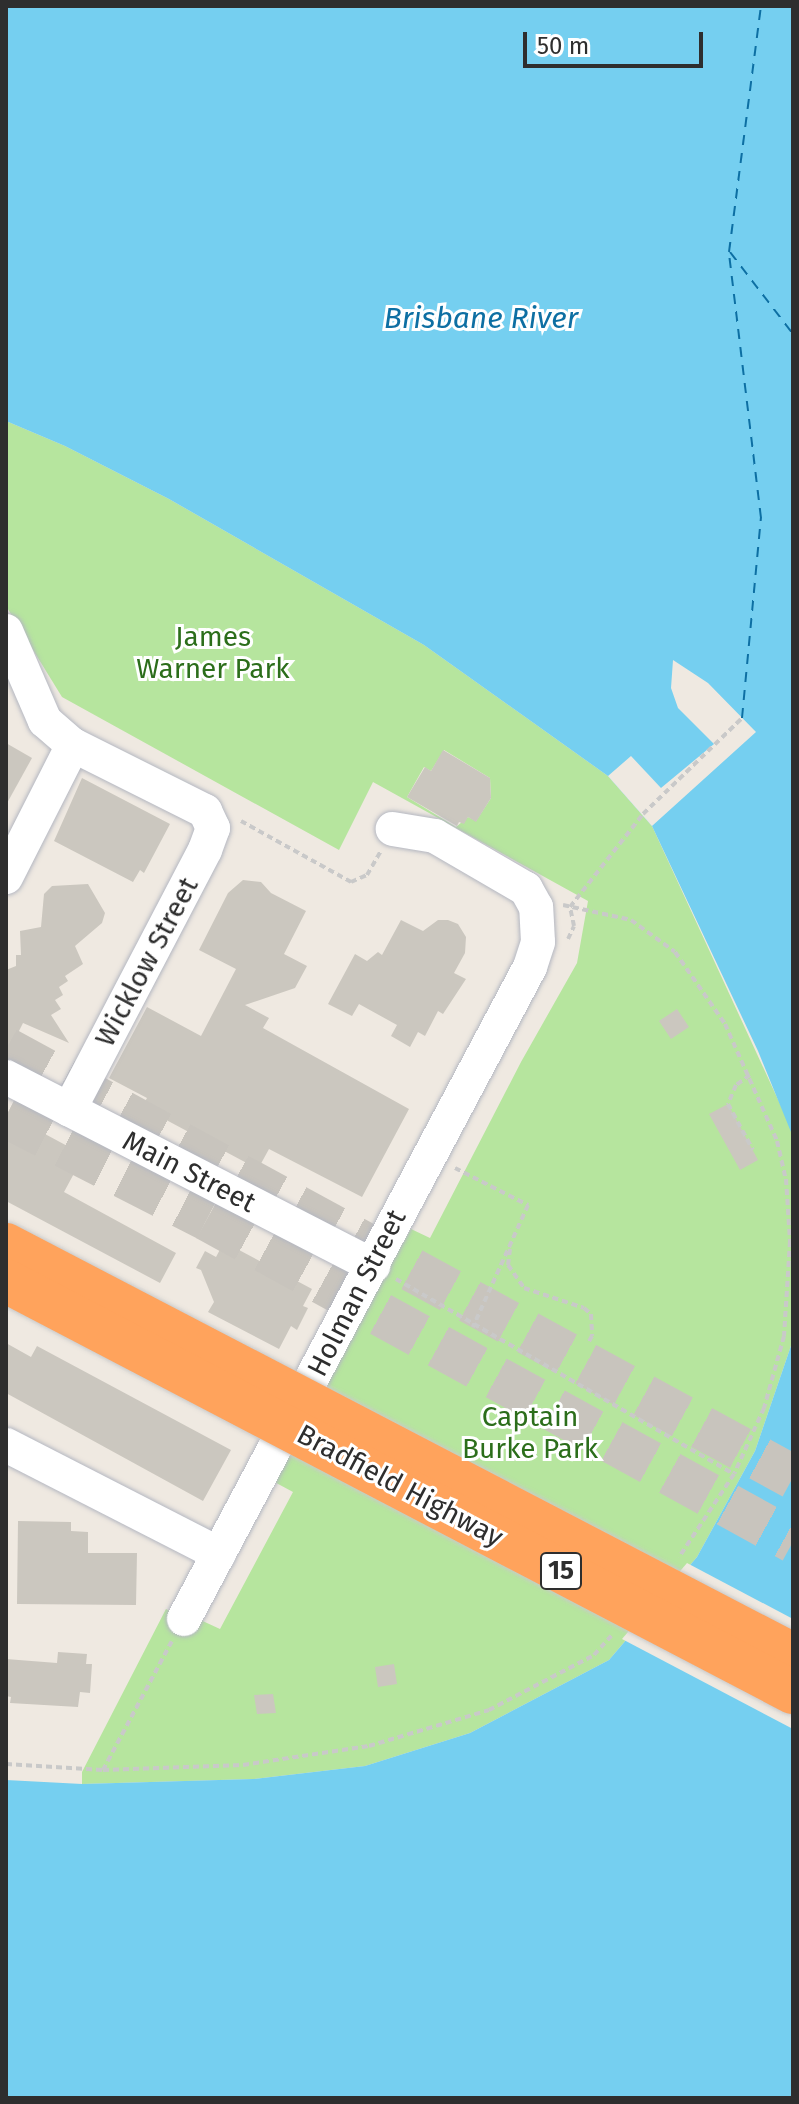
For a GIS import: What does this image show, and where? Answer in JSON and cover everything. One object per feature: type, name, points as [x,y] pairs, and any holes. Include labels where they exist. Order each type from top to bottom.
[{"type":"highway","name":"Bradfield Highway","points":[[6,1245],[793,1655]]},
{"type":"highway","name":"Bradfield Highway","points":[[6,1281],[793,1692]]},
{"type":"street","points":[[6,631],[36,707],[45,721],[73,745],[6,877]]},
{"type":"street","name":"Wicklow Street","points":[[69,1110],[205,850],[213,828],[205,811],[73,745]]},
{"type":"street","points":[[393,829],[435,836],[526,889],[533,898]]},
{"type":"street","name":"Holman Street","points":[[184,1619],[373,1266],[428,1154],[530,967],[538,942],[533,898]]},
{"type":"street","name":"Main Street","points":[[6,1077],[373,1266]]},
{"type":"street","points":[[6,1445],[219,1554]]},
{"type":"path","points":[[570,907],[643,814],[742,718]]},
{"type":"path","points":[[533,898],[631,920],[675,952],[725,1024],[750,1075],[777,1141],[786,1179],[790,1241],[784,1336],[764,1408],[734,1474],[673,1564]]},
{"type":"path","points":[[568,940],[574,926],[570,907]]},
{"type":"path","points":[[750,1075],[736,1085],[728,1104],[753,1150]]},
{"type":"path","points":[[428,1154],[528,1205],[473,1327]]},
{"type":"path","points":[[511,1242],[508,1265],[524,1288],[584,1308],[591,1314],[592,1336],[588,1343]]},
{"type":"path","points":[[373,1266],[473,1327],[734,1474]]},
{"type":"path","points":[[103,1770],[184,1619]]},
{"type":"path","points":[[6,1764],[103,1770],[243,1765],[369,1746],[489,1710],[594,1655],[614,1633]]},
{"type":"green space","name":"Captain Burke Park","points":[[6,421],[65,446],[169,499],[424,645],[608,776],[652,826],[792,1130],[793,1340],[755,1451],[697,1557],[609,1660],[470,1733],[365,1766],[254,1779],[82,1784],[82,1772],[166,1609],[220,1629],[293,1492],[267,1478],[411,1229],[430,1238],[521,1062],[577,963],[588,901],[373,782],[339,850],[62,697],[6,606]],"holes":[[[444,750],[490,778],[491,798],[476,821],[468,817],[456,827],[407,797],[424,767],[431,771]]]},
{"type":"water","name":"Brisbane River","points":[[6,6],[793,6],[793,1137],[758,1051],[652,826],[608,776],[424,645],[169,499],[65,446],[6,421]]},
{"type":"water","points":[[793,1340],[793,2098],[6,2098],[6,1780],[82,1784],[253,1779],[365,1766],[470,1733],[609,1660],[697,1557],[755,1451]]},
{"type":"pier","points":[[673,660],[708,683],[756,732],[652,826],[608,776],[631,756],[661,788],[714,744],[678,708],[671,688]]},
{"type":"pier","points":[[687,1563],[793,1619],[793,1729],[622,1639]]},
{"type":"building","points":[[6,743],[32,758],[6,805]]},
{"type":"building","points":[[443,750],[490,778],[491,798],[476,822],[468,817],[464,824],[459,822],[457,826],[407,797],[425,767],[431,771]]},
{"type":"building","points":[[82,778],[170,824],[144,873],[140,870],[133,882],[54,841]]},
{"type":"building","points":[[243,880],[261,882],[271,893],[306,911],[284,954],[307,966],[295,988],[245,1005],[269,1018],[263,1028],[409,1109],[362,1197],[269,1149],[258,1169],[142,1107],[147,1098],[109,1078],[147,1007],[201,1036],[236,969],[199,950],[228,893]]},
{"type":"building","points":[[88,884],[105,913],[102,923],[75,946],[83,964],[65,976],[68,981],[59,987],[63,995],[55,1000],[61,1009],[51,1015],[69,1043],[23,1023],[6,1057],[6,970],[16,966],[16,955],[21,955],[20,931],[41,927],[44,894],[52,886]]},
{"type":"building","points":[[401,920],[423,931],[438,920],[448,920],[458,924],[466,937],[465,953],[454,973],[466,979],[443,1014],[438,1011],[425,1036],[418,1032],[410,1047],[391,1036],[397,1025],[359,1004],[352,1016],[328,1004],[355,954],[367,961],[378,952],[382,955]]},
{"type":"building","points":[[677,1009],[689,1027],[671,1039],[659,1021]]},
{"type":"building","points":[[728,1104],[758,1160],[740,1170],[709,1114]]},
{"type":"building","points":[[6,1113],[84,1155],[64,1192],[176,1253],[160,1283],[6,1201]]},
{"type":"building","points":[[224,1242],[312,1289],[303,1306],[308,1308],[297,1330],[291,1326],[279,1349],[208,1312],[214,1302],[201,1270],[196,1268],[205,1251],[216,1257]]},
{"type":"building","points":[[6,1343],[31,1357],[37,1346],[231,1450],[203,1501],[6,1393]]},
{"type":"building","points":[[18,1521],[71,1522],[71,1531],[88,1532],[88,1553],[137,1553],[136,1605],[17,1604]]},
{"type":"building","points":[[58,1652],[87,1654],[86,1664],[92,1664],[90,1693],[80,1692],[78,1707],[10,1703],[11,1697],[6,1696],[6,1659],[57,1663]]},
{"type":"building","points":[[394,1664],[397,1684],[378,1687],[375,1667]]},
{"type":"building","points":[[273,1694],[276,1713],[257,1714],[254,1695]]},
{"type":"ferry route","points":[[742,718],[761,518],[729,252],[761,6]]},
{"type":"ferry route","points":[[730,252],[793,334]]},
{"type":"tunnel","points":[[6,1049],[793,1477]]},
{"type":"tunnel","points":[[6,1116],[207,1219],[793,1541]]},
{"type":"park label","name":"James Warner Park","points":[[213,653]]}]
